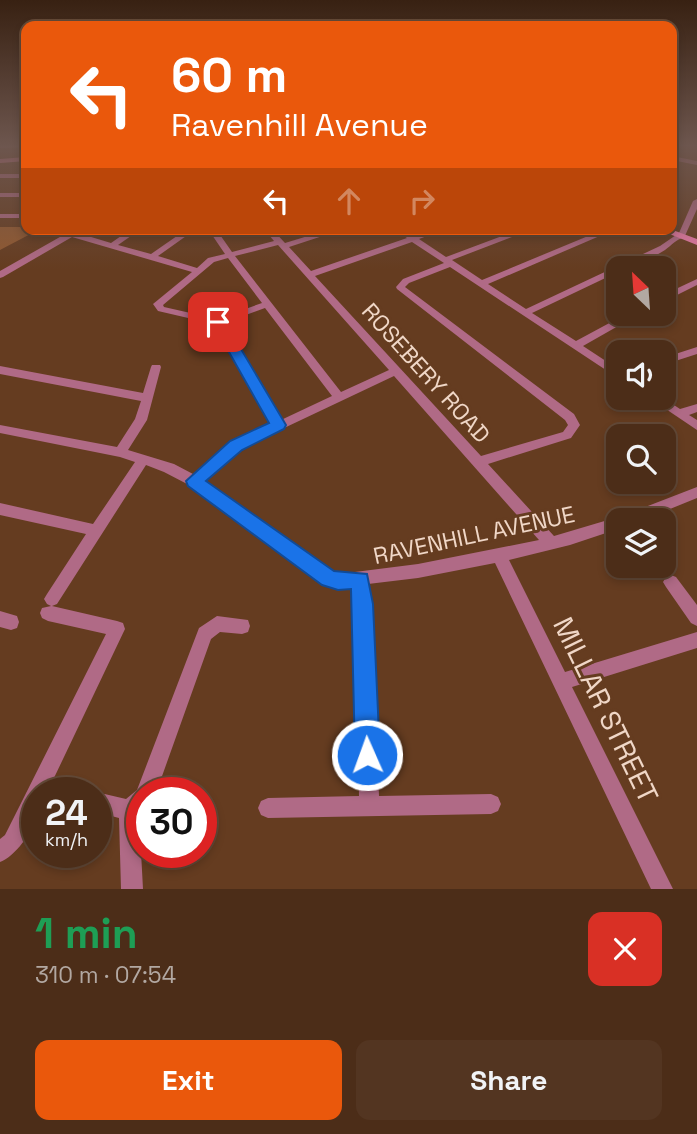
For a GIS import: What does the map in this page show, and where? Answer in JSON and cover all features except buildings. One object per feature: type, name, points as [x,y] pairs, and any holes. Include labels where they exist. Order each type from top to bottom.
[{"type":"street","points":[[0,195],[21,195]]},
{"type":"street","points":[[645,256],[682,236],[697,201]]},
{"type":"street","points":[[0,216],[21,216]]},
{"type":"street","points":[[677,234],[697,242]]},
{"type":"street","points":[[0,275],[71,235]]},
{"type":"street","points":[[84,235],[111,246],[196,270]]},
{"type":"street","points":[[111,246],[128,235]]},
{"type":"street","points":[[152,257],[183,235]]},
{"type":"street","points":[[216,235],[339,397]]},
{"type":"street","name":"ROSEBERY ROAD","points":[[274,235],[552,544]]},
{"type":"street","points":[[232,258],[317,235]]},
{"type":"street","points":[[407,235],[606,365]]},
{"type":"street","points":[[309,275],[425,235]]},
{"type":"street","points":[[478,462],[567,435],[575,425],[570,418],[400,287],[406,281],[447,262],[514,235]]},
{"type":"street","points":[[481,284],[598,235]]},
{"type":"street","points":[[248,259],[211,260],[160,301],[159,307],[218,322],[267,304]]},
{"type":"street","points":[[525,313],[606,274]]},
{"type":"street","points":[[676,292],[697,282]]},
{"type":"street","points":[[218,322],[278,425]]},
{"type":"street","points":[[575,346],[612,326]]},
{"type":"street","points":[[676,357],[697,350]]},
{"type":"street","points":[[120,452],[140,423],[156,367]]},
{"type":"street","points":[[0,370],[148,398]]},
{"type":"street","points":[[194,481],[236,446],[396,370]]},
{"type":"street","points":[[679,414],[697,408]]},
{"type":"street","points":[[673,410],[697,426]]},
{"type":"street","name":"RAVENHILL AVENUE","points":[[0,429],[120,452],[144,459],[194,481],[329,578],[338,581],[360,580],[499,556],[552,544],[606,527]]},
{"type":"street","points":[[45,777],[117,629],[50,606],[95,530],[144,459]]},
{"type":"street","points":[[657,508],[697,492]]},
{"type":"street","points":[[0,509],[95,530]]},
{"type":"street","name":"MILLAR STREET","points":[[499,556],[662,889]]},
{"type":"street","points":[[360,580],[369,806]]},
{"type":"street","points":[[671,582],[697,618]]},
{"type":"street","points":[[152,777],[205,634],[217,624],[243,626]]},
{"type":"street","points":[[561,682],[697,640]]},
{"type":"street","points":[[268,808],[491,804]]},
{"type":"street","points":[[0,852],[12,842],[21,824]]},
{"type":"street","points":[[132,889],[133,868]]},
{"type":"shaded area","points":[[0,227],[21,227],[21,235],[29,235],[0,250]]},
{"type":"route","points":[[218,322],[278,425],[236,446],[194,481],[329,578],[349,582],[360,580],[367,755]]}]
